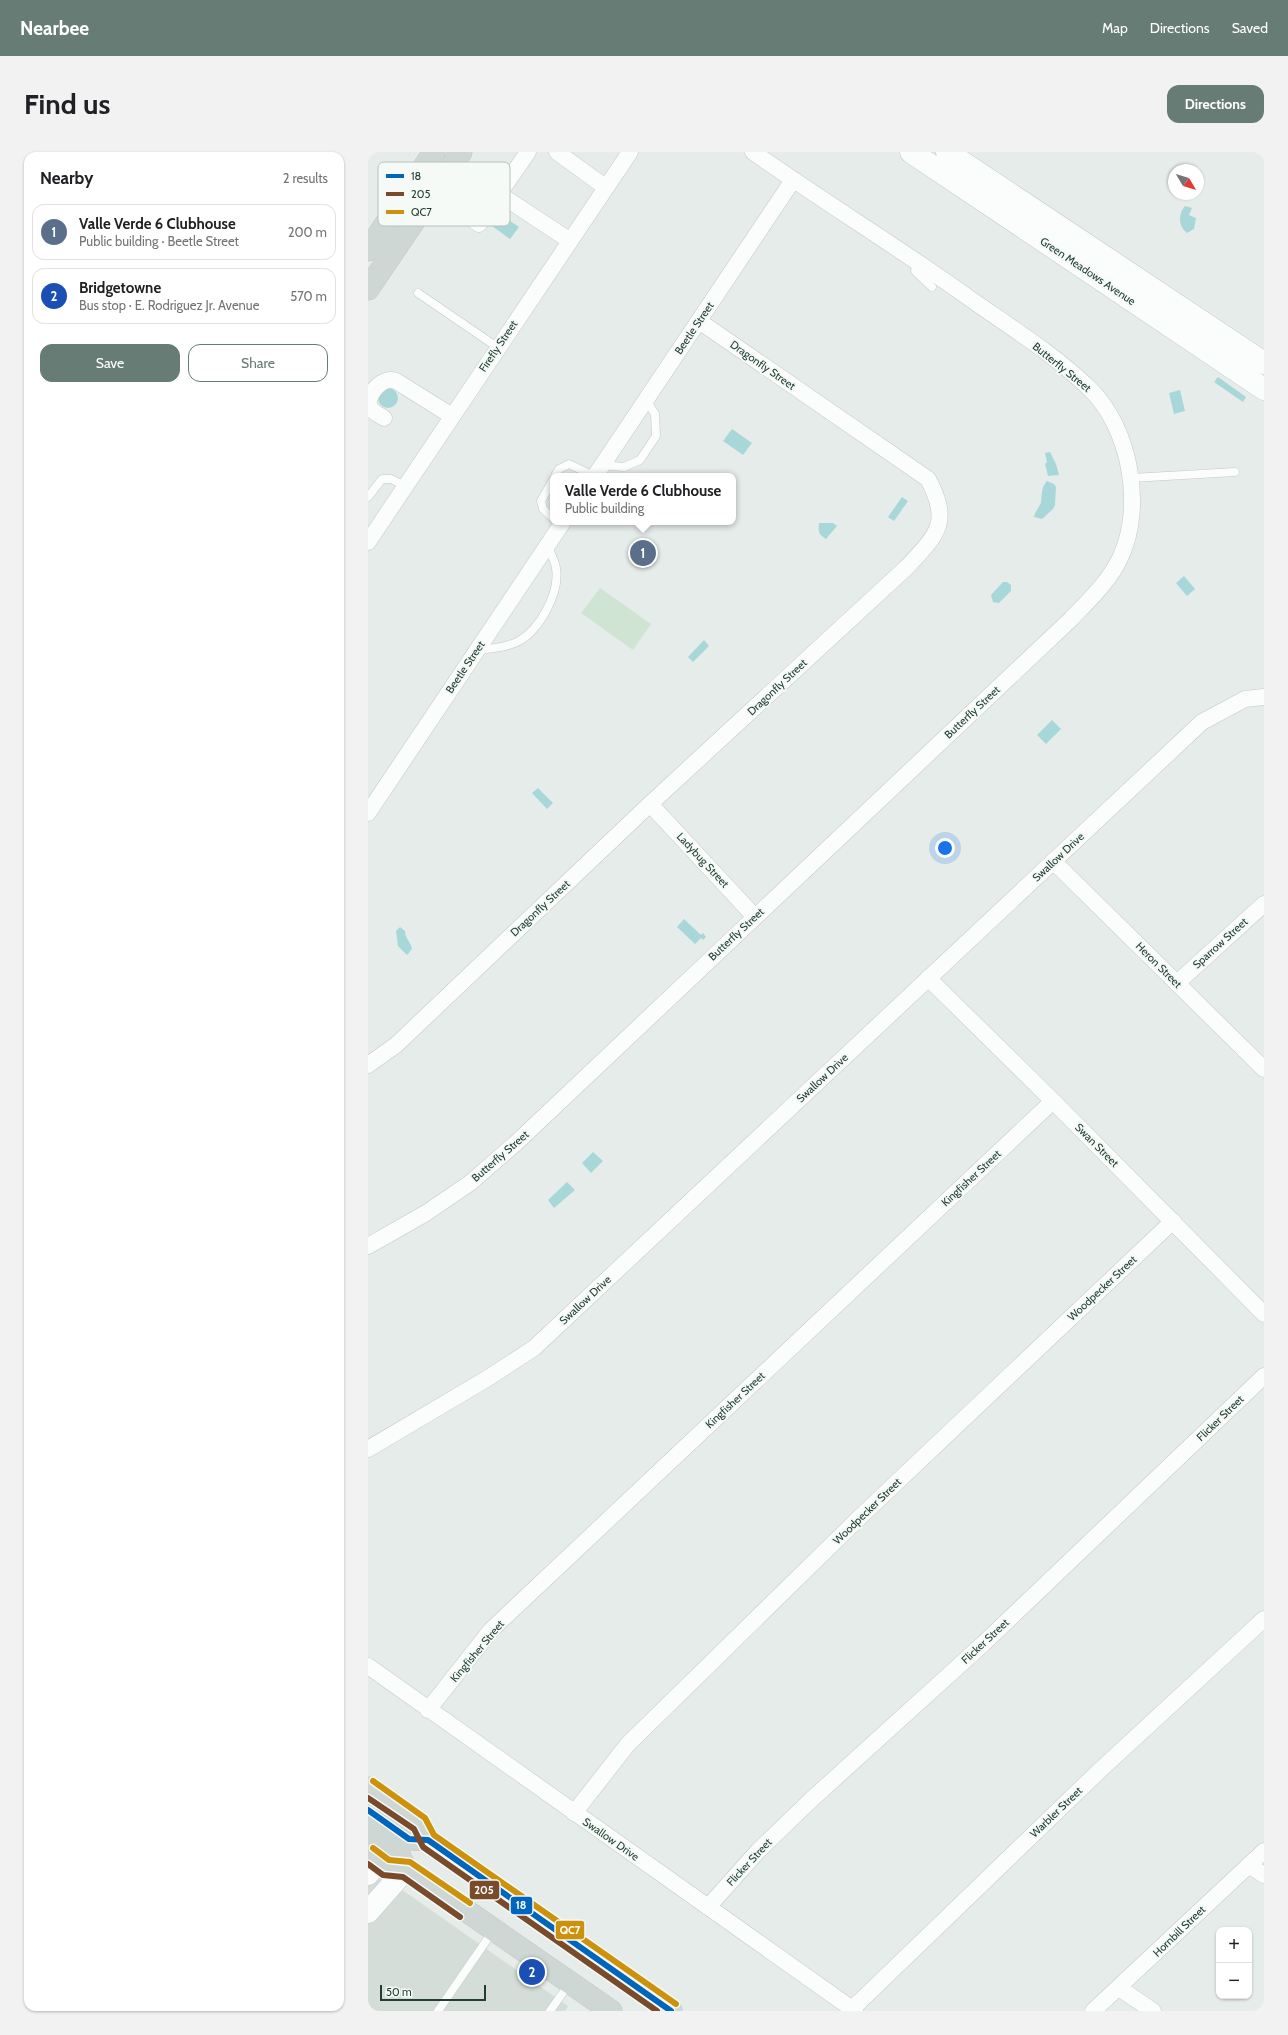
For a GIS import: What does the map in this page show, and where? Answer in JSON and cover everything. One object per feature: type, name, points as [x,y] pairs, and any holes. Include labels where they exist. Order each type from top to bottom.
[{"type":"main road","points":[[427,162],[434,152]]},
{"type":"main road","points":[[454,162],[461,152]]},
{"type":"main road","points":[[368,250],[384,226]]},
{"type":"main road","points":[[368,289],[411,226]]},
{"type":"main road","points":[[368,1788],[420,1824],[410,1850],[386,1868],[372,1863]]},
{"type":"main road","points":[[368,1810],[493,1930],[570,1982],[603,2009]]},
{"type":"main road","points":[[368,1832],[410,1850],[671,2011]]},
{"type":"street","points":[[510,178],[528,152]]},
{"type":"street","points":[[556,152],[605,187]]},
{"type":"street","name":"Firefly Street","points":[[368,542],[497,347],[630,152]]},
{"type":"street","name":"Butterfly Street","points":[[368,1246],[426,1213],[470,1183],[516,1143],[1071,619],[1103,586],[1122,556],[1132,519],[1132,478],[1125,450],[1111,416],[1092,390],[1060,362],[917,261],[753,152]]},
{"type":"street","name":"Green Meadows Avenue","points":[[912,152],[1060,239]]},
{"type":"street","name":"Green Meadows Avenue","points":[[946,152],[1060,239],[1110,273],[1229,366],[1264,389]]},
{"type":"street","name":"Beetle Street","points":[[597,472],[793,180]]},
{"type":"street","points":[[510,201],[569,240]]},
{"type":"street","name":"Green Meadows Avenue","points":[[1110,273],[1241,348],[1264,363]]},
{"type":"street","name":"Dragonfly Street","points":[[368,1065],[396,1045],[650,804],[908,567],[928,545],[941,521],[938,497],[928,479],[699,321]]},
{"type":"street","points":[[1229,366],[1241,348]]},
{"type":"street","points":[[384,418],[371,408],[369,397],[381,382],[389,379],[396,381],[452,416]]},
{"type":"street","name":"Beetle Street","points":[[368,813],[547,545],[557,525]]},
{"type":"street","name":"Swallow Drive","points":[[368,1449],[488,1378],[534,1348],[1202,722],[1245,699],[1264,697]]},
{"type":"street","name":"Ladybug Street","points":[[650,804],[755,917]]},
{"type":"street","name":"Heron Street","points":[[1053,861],[1264,1070]]},
{"type":"street","name":"Sparrow Street","points":[[1177,983],[1264,904]]},
{"type":"street","name":"Swan Street","points":[[928,978],[1053,1101],[1264,1314]]},
{"type":"street","name":"Kingfisher Street","points":[[428,1710],[491,1630],[1053,1101]]},
{"type":"street","name":"Woodpecker Street","points":[[574,1813],[628,1744],[859,1518],[1173,1221]]},
{"type":"street","name":"Flicker Street","points":[[708,1907],[758,1851],[983,1644],[1264,1376]]},
{"type":"street","name":"Warbler Street","points":[[854,2010],[1098,1772],[1262,1626]]},
{"type":"street","name":"Swallow Drive","points":[[368,1666],[428,1710],[854,2010]]},
{"type":"street","points":[[368,1912],[410,1850]]},
{"type":"street","name":"Hornbill Street","points":[[1093,2011],[1264,1851]]},
{"type":"street","points":[[1249,1865],[1264,1876]]},
{"type":"street","points":[[1119,1988],[1153,2011]]},
{"type":"lane","points":[[917,261],[915,271],[932,287]]},
{"type":"lane","points":[[418,293],[497,347]]},
{"type":"lane","points":[[557,473],[559,469],[569,464],[597,472],[624,467],[640,460],[656,436],[655,414],[646,400]]},
{"type":"lane","points":[[1132,478],[1235,472]]},
{"type":"lane","points":[[368,497],[382,479],[391,479],[405,486]]},
{"type":"lane","points":[[550,485],[541,501],[543,509],[550,515]]},
{"type":"lane","points":[[477,650],[502,648],[520,640],[542,619],[555,589],[556,568],[547,545]]},
{"type":"lane","points":[[438,2011],[493,1930]]},
{"type":"lane","points":[[550,2011],[570,1982]]},
{"type":"shaded area","points":[[368,1866],[568,2006],[565,2011],[368,2011]]},
{"type":"green space","points":[[600,588],[651,624],[633,650],[581,613]]},
{"type":"water","points":[[1185,206],[1192,208],[1189,215],[1196,218],[1194,229],[1187,233],[1182,227],[1180,220],[1181,213]]},
{"type":"water","points":[[510,221],[519,227],[510,239],[492,226],[510,226]]},
{"type":"water","points":[[1218,377],[1246,397],[1243,402],[1214,382]]},
{"type":"water","points":[[384,388],[392,388],[398,394],[398,402],[392,408],[384,408],[378,402],[378,394]]},
{"type":"water","points":[[1180,390],[1185,411],[1174,414],[1169,393]]},
{"type":"water","points":[[732,429],[752,443],[743,455],[723,441]]},
{"type":"water","points":[[1050,452],[1056,464],[1059,475],[1048,476],[1045,464],[1047,462],[1045,453]]},
{"type":"water","points":[[1047,481],[1054,484],[1056,487],[1055,505],[1053,509],[1042,519],[1034,517],[1040,504],[1043,489]]},
{"type":"water","points":[[902,497],[908,501],[894,521],[888,517]]},
{"type":"water","points":[[819,523],[833,523],[837,526],[826,539],[820,533]]},
{"type":"water","points":[[1184,576],[1195,589],[1187,596],[1176,583]]},
{"type":"water","points":[[1003,582],[1007,582],[1011,585],[1011,591],[999,603],[993,602],[991,595]]},
{"type":"water","points":[[704,640],[709,646],[693,662],[688,657]]},
{"type":"water","points":[[1052,720],[1061,729],[1046,744],[1037,735]]},
{"type":"water","points":[[538,788],[553,803],[547,809],[532,793]]},
{"type":"water","points":[[684,919],[701,935],[703,933],[706,937],[703,940],[701,938],[695,944],[677,927]]},
{"type":"water","points":[[400,927],[405,931],[412,949],[407,955],[398,946],[396,931]]},
{"type":"water","points":[[593,1152],[603,1161],[591,1173],[582,1163]]},
{"type":"water","points":[[567,1182],[575,1190],[554,1208],[548,1200]]},
{"type":"transit line","name":"QC7","points":[[373,1781],[425,1818],[434,1835],[676,2004]]},
{"type":"transit line","name":"205","points":[[368,1798],[414,1829],[423,1847],[657,2011]]},
{"type":"transit line","name":"18","points":[[368,1810],[409,1839],[428,1840],[671,2011]]},
{"type":"transit line","name":"QC7","points":[[373,1848],[389,1860],[410,1862],[470,1903]]},
{"type":"transit line","name":"205","points":[[368,1864],[383,1875],[403,1877],[460,1917]]},
{"type":"place","name":"Valle Verde 6 Clubhouse","points":[[643,553]]},
{"type":"place","name":"Bridgetowne","points":[[532,1972]]}]
